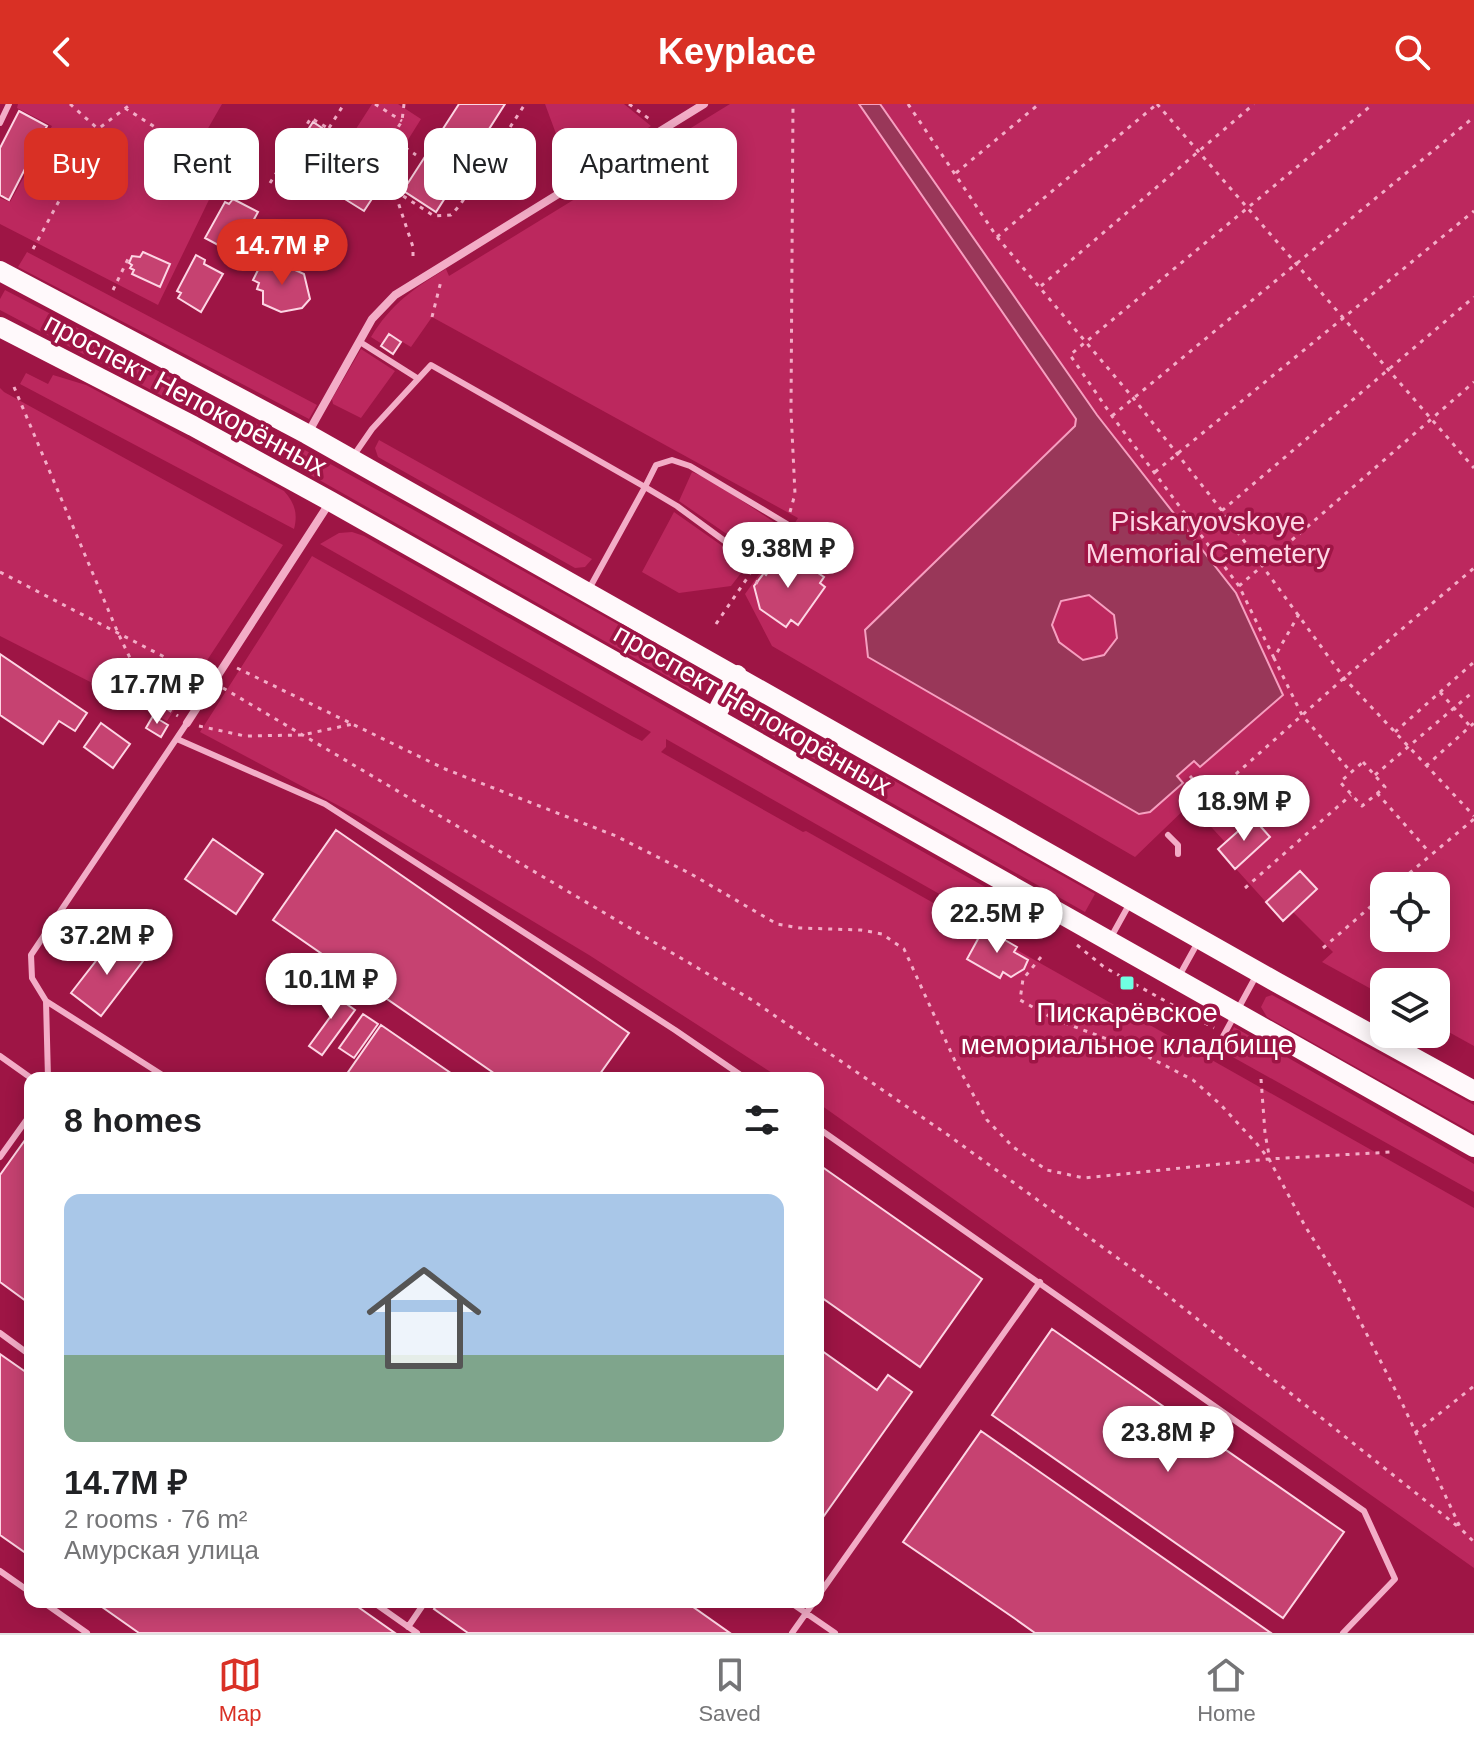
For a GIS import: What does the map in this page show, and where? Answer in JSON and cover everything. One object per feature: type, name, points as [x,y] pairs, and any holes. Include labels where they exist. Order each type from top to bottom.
[{"type":"main road","name":"проспект Непокорённых","points":[[0,271],[307,434],[1474,1091]]},
{"type":"main road","name":"проспект Непокорённых","points":[[0,327],[193,426],[330,501],[1474,1147]]},
{"type":"main road","points":[[714,718],[737,675]]},
{"type":"street","points":[[665,128],[704,104]]},
{"type":"street","points":[[307,434],[372,319],[395,295],[552,197]]},
{"type":"street","points":[[187,723],[330,501]]},
{"type":"lane","points":[[0,123],[9,104]]},
{"type":"lane","points":[[360,342],[417,378]]},
{"type":"lane","points":[[351,459],[372,429],[431,365],[645,487],[677,506],[756,564],[787,524],[690,466],[672,460],[656,465],[645,487],[587,592]]},
{"type":"lane","points":[[158,1072],[46,1001],[32,978],[31,955],[187,723]]},
{"type":"lane","points":[[177,739],[325,804],[736,1072]]},
{"type":"lane","points":[[1168,835],[1178,845],[1178,854]]},
{"type":"lane","points":[[1108,942],[1131,900]]},
{"type":"lane","points":[[1176,981],[1200,939]]},
{"type":"lane","points":[[1214,1053],[1258,972]]},
{"type":"lane","points":[[46,1001],[48,1072]]},
{"type":"lane","points":[[0,1056],[24,1073]]},
{"type":"lane","points":[[0,1157],[24,1123]]},
{"type":"lane","points":[[824,1132],[1364,1511],[1395,1579],[1343,1633]]},
{"type":"lane","points":[[824,1588],[1040,1282]]},
{"type":"lane","points":[[0,1333],[24,1351]]},
{"type":"lane","points":[[0,1571],[24,1588]]},
{"type":"lane","points":[[52,1608],[87,1633]]},
{"type":"lane","points":[[381,1608],[417,1633]]},
{"type":"lane","points":[[408,1627],[421,1608]]},
{"type":"lane","points":[[799,1608],[835,1633]]},
{"type":"lane","points":[[792,1633],[810,1608]]},
{"type":"path","points":[[70,104],[97,128]]},
{"type":"path","points":[[99,128],[131,104]]},
{"type":"path","points":[[305,128],[311,118],[329,128],[344,104]]},
{"type":"path","points":[[375,104],[402,121]]},
{"type":"path","points":[[404,104],[402,121],[395,132],[397,142],[416,155]]},
{"type":"path","points":[[413,256],[413,247],[394,190],[434,216],[451,215],[525,104]]},
{"type":"path","points":[[629,104],[662,128]]},
{"type":"path","points":[[787,524],[795,494],[791,411],[793,104]]},
{"type":"path","points":[[908,104],[997,237],[1134,399],[1223,512],[1344,678],[1474,817],[1410,872]]},
{"type":"path","points":[[956,173],[1039,104]]},
{"type":"path","points":[[997,237],[1157,104],[1474,468]]},
{"type":"path","points":[[1040,287],[1254,104]]},
{"type":"path","points":[[1351,772],[1302,715],[1239,586],[1070,355],[1373,104]]},
{"type":"path","points":[[125,108],[156,128]]},
{"type":"path","points":[[1112,416],[1474,117]]},
{"type":"path","points":[[270,183],[275,175]]},
{"type":"path","points":[[33,249],[60,200]]},
{"type":"path","points":[[1155,472],[1474,211]]},
{"type":"path","points":[[113,290],[128,259],[131,259]]},
{"type":"path","points":[[432,317],[443,276],[440,266]]},
{"type":"path","points":[[1199,530],[1474,297]]},
{"type":"path","points":[[1239,586],[1474,382]]},
{"type":"path","points":[[14,387],[118,633],[143,685],[159,703],[187,723],[245,736],[302,735],[353,724]]},
{"type":"path","points":[[716,624],[756,564]]},
{"type":"path","points":[[1191,814],[1208,796],[1474,568]]},
{"type":"path","points":[[756,584],[764,570]]},
{"type":"path","points":[[0,572],[214,683],[766,1009],[948,1135],[1152,1283],[1474,1542]]},
{"type":"path","points":[[1274,658],[1299,614]]},
{"type":"path","points":[[1395,732],[1474,662]]},
{"type":"path","points":[[227,663],[445,769],[616,836],[691,874],[777,924],[882,934],[904,949],[955,1061],[987,1120],[1013,1147],[1047,1170],[1084,1178],[1269,1159],[1391,1152]]},
{"type":"path","points":[[1375,775],[1474,691]]},
{"type":"path","points":[[1426,766],[1472,725],[1440,692]]},
{"type":"path","points":[[1363,762],[1385,787],[1362,806],[1340,782],[1351,772],[1363,762]]},
{"type":"path","points":[[1190,776],[1208,796]]},
{"type":"path","points":[[1377,793],[1431,853]]},
{"type":"path","points":[[1245,888],[1351,795]]},
{"type":"path","points":[[1323,948],[1370,907]]},
{"type":"path","points":[[1074,943],[1104,967],[1225,1034]]},
{"type":"path","points":[[1041,957],[1023,979],[1020,1000],[1054,1019],[1131,1048],[1193,1080],[1220,1104],[1269,1159],[1339,1280],[1461,1529]]},
{"type":"path","points":[[1261,1079],[1269,1159]]},
{"type":"path","points":[[1415,1433],[1474,1386]]},
{"type":"green space","points":[[18,104],[222,104],[208,128],[144,128],[144,200],[209,200],[158,305],[0,224],[0,198],[10,202],[24,177],[24,200],[128,200],[128,128],[51,128],[17,108]]},
{"type":"green space","points":[[372,104],[398,104],[421,119],[408,140],[408,128],[357,128]]},
{"type":"green space","points":[[545,104],[624,104],[651,126],[648,128],[554,128]]},
{"type":"green space","name":"Piskaryovskoye Memorial Cemetery","points":[[730,104],[1474,104],[1474,1046],[1450,1033],[1450,968],[1370,968],[1370,988],[1322,962],[1333,952],[1293,912],[1283,921],[1218,849],[1225,842],[1190,804],[1135,857],[772,646],[745,594],[780,545],[786,548],[794,536],[789,532],[798,518],[432,317],[411,347],[389,334],[382,344],[371,337],[395,306],[446,269],[449,276],[573,200],[737,200],[737,128],[691,128]]},
{"type":"green space","points":[[27,252],[317,405],[309,419],[18,267]]},
{"type":"green space","points":[[5,290],[355,478],[701,671],[706,677],[705,685],[699,690],[691,690],[291,464],[0,310],[0,299]]},
{"type":"green space","points":[[361,349],[395,371],[361,418],[333,404],[332,399]]},
{"type":"green space","points":[[26,373],[48,384],[53,375],[86,385],[284,491],[295,509],[294,529],[20,384]]},
{"type":"green space","points":[[0,388],[283,545],[167,721],[0,636]]},
{"type":"green space","points":[[379,440],[592,559],[585,567],[575,568],[378,457],[375,448]]},
{"type":"green space","points":[[692,472],[709,479],[777,524],[757,555],[679,501]]},
{"type":"green space","points":[[674,512],[748,564],[731,586],[679,593],[642,572]]},
{"type":"green space","points":[[352,532],[364,536],[1010,901],[996,926],[666,739],[666,747],[661,752],[1474,1208],[1474,1568],[824,1107],[824,1072],[771,1072],[589,955],[358,816],[200,732],[312,556],[632,736],[642,741],[651,732],[320,544],[339,533]]},
{"type":"green space","points":[[756,703],[1095,894],[1085,912],[750,723],[744,713],[748,706]]},
{"type":"green space","points":[[1272,995],[1474,1105],[1474,1133],[1267,1017],[1261,1007],[1266,997]]},
{"type":"green space","points":[[1234,1027],[1474,1164],[1474,1192],[1222,1051]]},
{"type":"shaded area","points":[[859,104],[880,104],[1097,415],[1236,593],[1283,695],[1200,767],[1194,761],[1177,776],[1183,783],[1150,812],[1139,814],[868,657],[865,630],[1075,426],[1076,419]],"holes":[[[1089,595],[1114,615],[1117,638],[1104,655],[1083,660],[1059,642],[1052,625],[1061,601]]]},
{"type":"building","points":[[459,104],[505,104],[490,128],[444,128]]},
{"type":"building","points":[[19,111],[47,126],[24,128],[24,171],[9,200],[0,195],[0,148]]},
{"type":"building","points":[[424,158],[424,200],[444,200],[436,212],[408,194],[408,183]]},
{"type":"building","points":[[235,200],[258,212],[235,254],[205,238],[225,202],[229,204]]},
{"type":"building","points":[[346,200],[371,200],[364,211]]},
{"type":"building","points":[[143,252],[170,264],[160,287],[132,274],[134,270],[129,263],[132,256],[140,257]]},
{"type":"building","points":[[196,255],[205,260],[204,264],[223,274],[201,312],[178,298],[181,293],[177,291]]},
{"type":"building","points":[[262,262],[284,265],[304,274],[310,299],[302,308],[281,312],[263,304],[263,291],[257,289],[259,283],[253,280]]},
{"type":"building","points":[[389,334],[401,342],[393,354],[381,346]]},
{"type":"building","points":[[778,553],[800,561],[824,577],[820,583],[825,587],[798,625],[791,620],[786,627],[760,609],[754,586],[764,573],[766,575],[771,568],[768,566]]},
{"type":"building","points":[[0,654],[87,713],[75,731],[59,721],[43,744],[0,715]]},
{"type":"building","points":[[153,716],[168,725],[161,737],[146,728]]},
{"type":"building","points":[[101,723],[130,744],[113,768],[84,747]]},
{"type":"building","points":[[1253,818],[1270,837],[1235,869],[1218,849]]},
{"type":"building","points":[[336,830],[629,1033],[601,1072],[492,1072],[273,920]]},
{"type":"building","points":[[213,839],[263,874],[236,914],[185,879]]},
{"type":"building","points":[[1300,871],[1317,889],[1283,921],[1266,902]]},
{"type":"building","points":[[984,928],[1017,947],[1014,952],[1028,960],[1024,969],[1011,977],[1003,972],[1000,978],[967,959]]},
{"type":"building","points":[[113,939],[143,961],[101,1016],[71,993]]},
{"type":"building","points":[[320,985],[355,1010],[322,1055],[309,1046],[336,1009],[314,993]]},
{"type":"building","points":[[363,1014],[378,1024],[354,1058],[339,1048]]},
{"type":"building","points":[[381,1025],[449,1072],[348,1072]]},
{"type":"building","points":[[24,1141],[24,1300],[0,1282],[0,1175]]},
{"type":"building","points":[[824,1168],[982,1279],[920,1367],[824,1299]]},
{"type":"building","points":[[1052,1329],[1344,1532],[1283,1618],[992,1415]]},
{"type":"building","points":[[824,1352],[877,1390],[888,1375],[912,1392],[824,1516]]},
{"type":"building","points":[[0,1354],[24,1371],[24,1552],[0,1535]]},
{"type":"building","points":[[981,1431],[1271,1633],[1035,1633],[903,1542]]},
{"type":"building","points":[[104,1608],[360,1608],[395,1633],[139,1633]]},
{"type":"building","points":[[695,1608],[730,1633],[468,1633],[434,1609]]},
{"type":"place","name":"Пискарёвское мемориальное кладбище","points":[[1127,983]]}]
